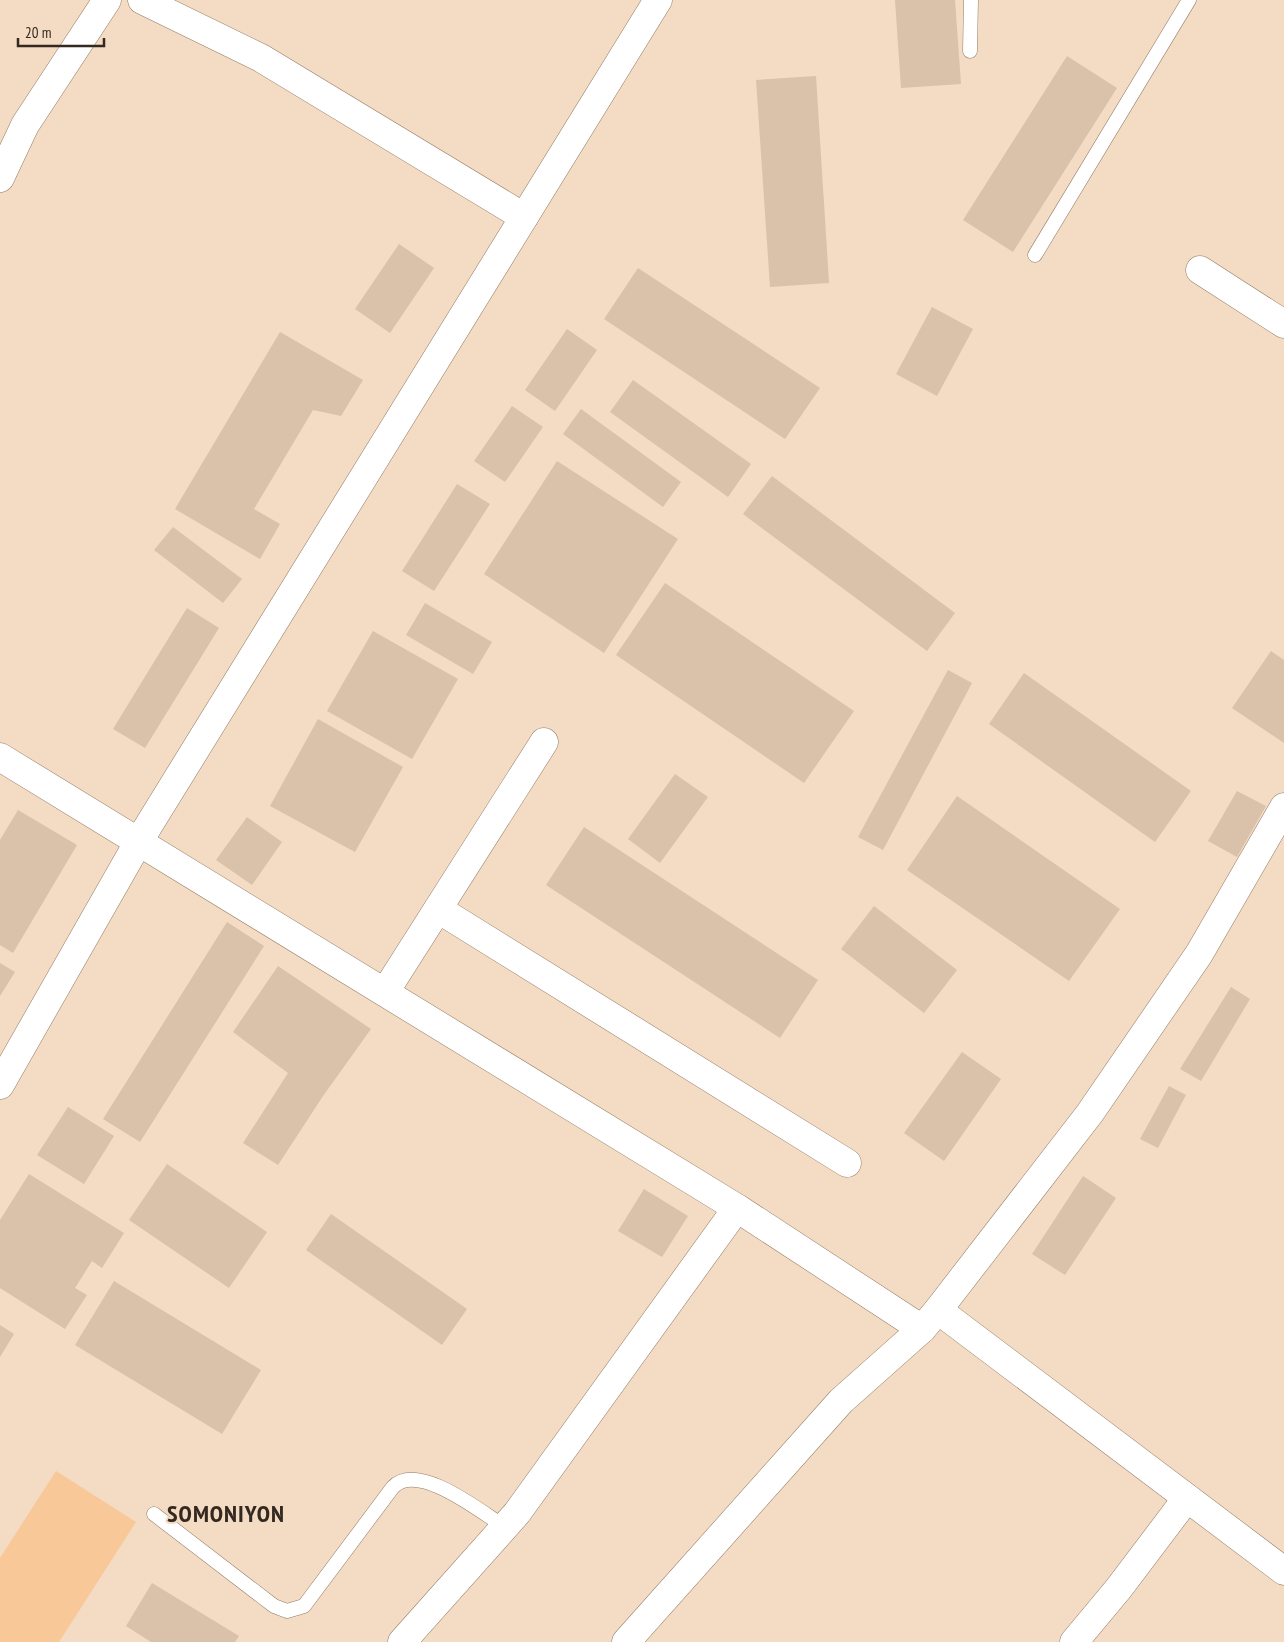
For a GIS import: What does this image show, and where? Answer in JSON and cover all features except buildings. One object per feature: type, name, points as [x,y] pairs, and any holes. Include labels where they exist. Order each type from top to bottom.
[{"type":"street","points":[[0,178],[25,125],[107,0]]},
{"type":"street","points":[[142,0],[261,58],[524,217]]},
{"type":"street","points":[[0,1085],[139,841],[658,0]]},
{"type":"street","points":[[1200,270],[1284,324]]},
{"type":"street","points":[[385,992],[544,742]]},
{"type":"street","points":[[0,757],[737,1208],[930,1319],[1187,1498],[1284,1571]]},
{"type":"street","points":[[626,1642],[841,1401],[930,1319],[1090,1113],[1200,954],[1284,808]]},
{"type":"street","points":[[438,909],[847,1163]]},
{"type":"street","points":[[402,1642],[506,1527],[737,1208]]},
{"type":"street","points":[[1074,1642],[1119,1588],[1187,1498]]},
{"type":"lane","points":[[970,0],[970,51]]},
{"type":"lane","points":[[1035,255],[1189,0]]},
{"type":"lane","points":[[154,1514],[274,1606],[286,1611],[304,1606],[393,1487],[402,1480],[425,1480],[506,1527]]},
{"type":"shaded area","points":[[56,1471],[136,1522],[59,1642],[0,1642],[0,1558]]},
{"type":"district","name":"SOMONIYON","points":[[226,1513]]}]
